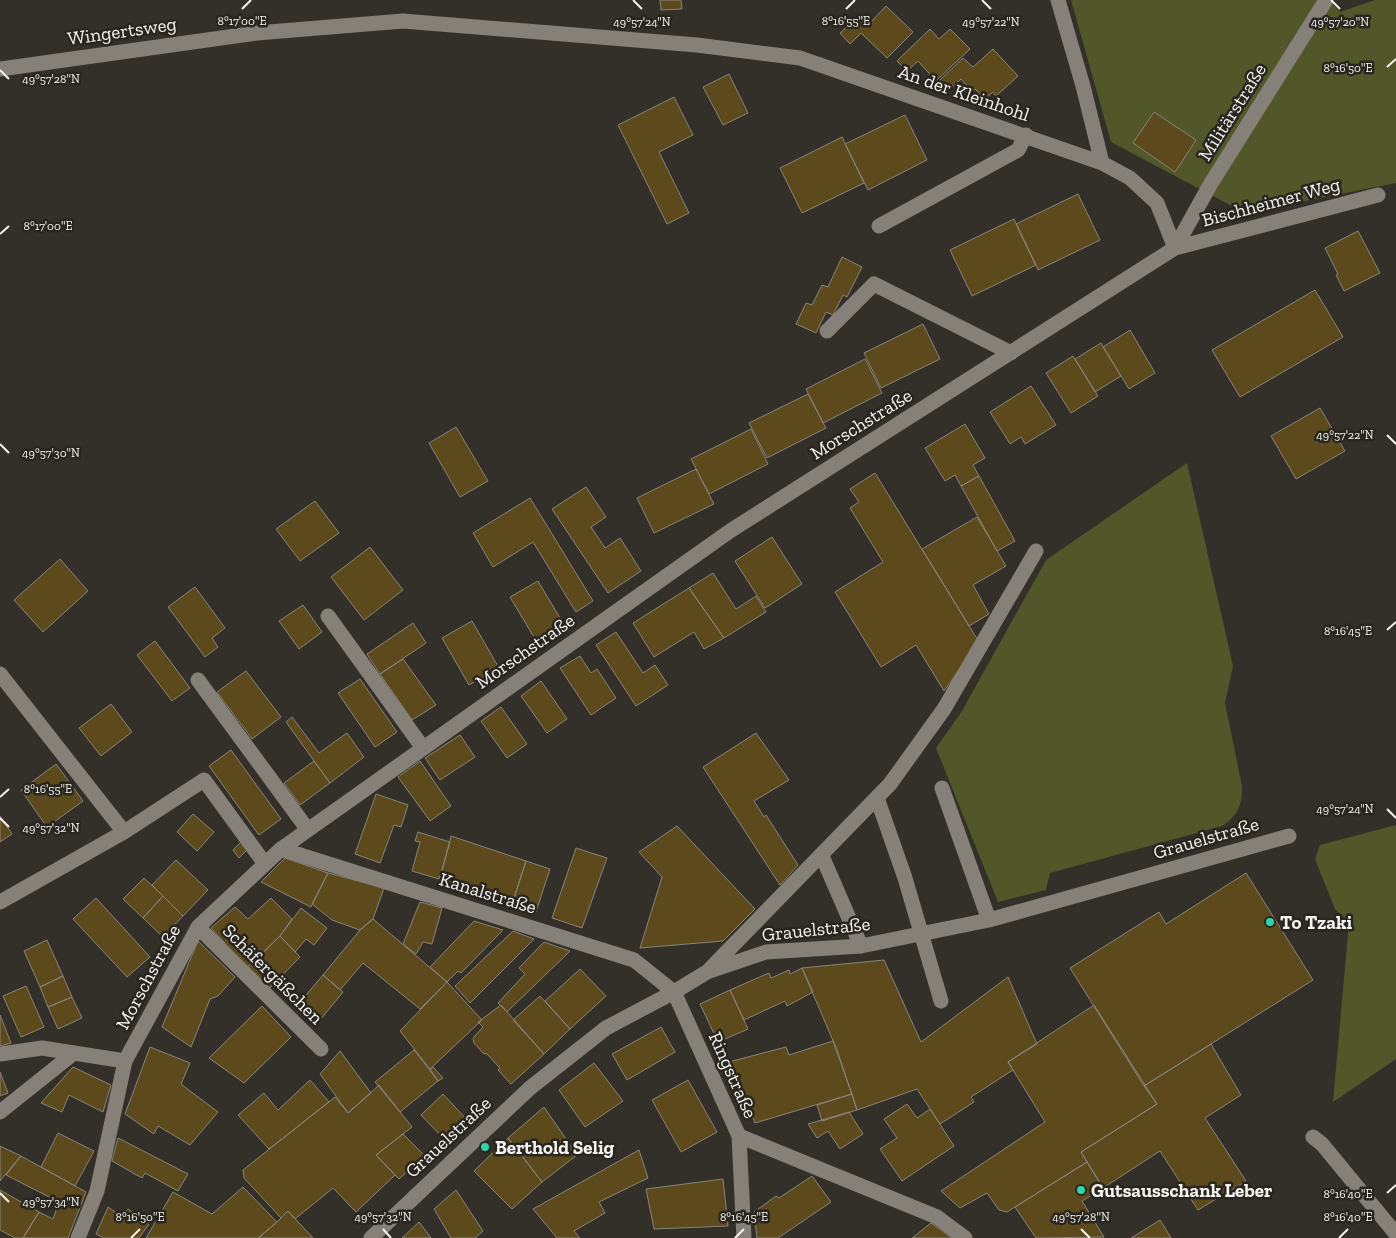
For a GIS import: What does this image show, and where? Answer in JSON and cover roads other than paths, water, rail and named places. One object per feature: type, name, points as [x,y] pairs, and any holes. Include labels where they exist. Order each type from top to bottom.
[{"type":"street","points":[[1058,0],[1083,86],[1102,162]]},
{"type":"street","name":"Militärstraße","points":[[1175,248],[1210,185],[1326,0]]},
{"type":"street","name":"Wingertsweg","points":[[0,69],[257,33],[403,21],[697,45]]},
{"type":"street","name":"An der Kleinhohl","points":[[697,45],[800,58],[1102,162],[1130,178],[1157,203],[1175,248]]},
{"type":"street","points":[[879,226],[1018,150],[1026,135]]},
{"type":"street","name":"Bischheimer Weg","points":[[1175,248],[1378,195]]},
{"type":"street","name":"Morschstraße","points":[[78,1238],[97,1191],[125,1061],[198,927],[264,864],[281,849],[730,531],[1175,248]]},
{"type":"street","points":[[827,331],[874,284],[1011,353]]},
{"type":"street","points":[[707,972],[890,784],[944,709],[1036,551]]},
{"type":"street","points":[[328,616],[423,748]]},
{"type":"street","points":[[0,674],[124,832]]},
{"type":"street","points":[[198,680],[308,830]]},
{"type":"street","points":[[0,902],[124,832],[204,780],[264,864]]},
{"type":"street","points":[[942,788],[989,920]]},
{"type":"street","points":[[877,798],[905,878],[940,1001]]},
{"type":"street","name":"Grauelstraße","points":[[371,1238],[530,1088],[606,1028],[707,972],[766,952],[861,946],[989,920],[1288,836]]},
{"type":"street","name":"Kanalstraße","points":[[281,849],[634,960],[674,992]]},
{"type":"street","points":[[822,856],[861,946]]},
{"type":"street","name":"Schäfergäßchen","points":[[198,927],[321,1048]]},
{"type":"street","name":"Ringstraße","points":[[674,992],[739,1136],[744,1238]]},
{"type":"street","points":[[0,1054],[42,1048],[125,1061]]},
{"type":"street","points":[[0,1112],[74,1053]]},
{"type":"street","points":[[739,1136],[937,1217],[965,1238]]},
{"type":"street","points":[[1313,1137],[1322,1144],[1396,1234]]},
{"type":"place","name":"To Tzaki","points":[[1270,922]]},
{"type":"place","name":"Berthold Selig","points":[[485,1147]]},
{"type":"place","name":"Gutsausschank Leber","points":[[1081,1190]]}]
